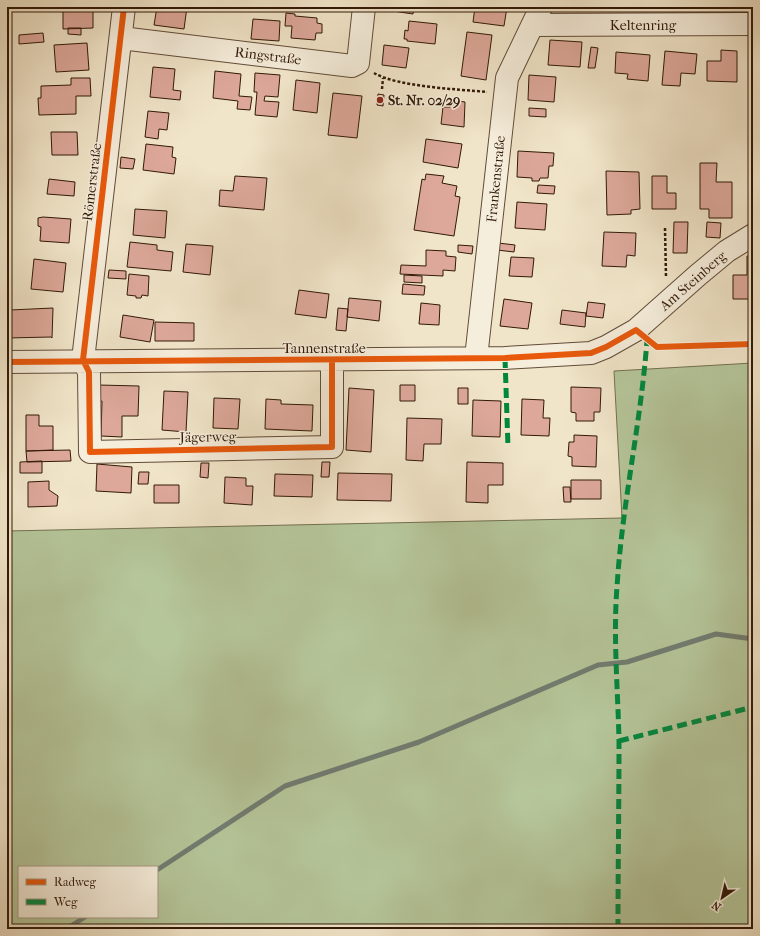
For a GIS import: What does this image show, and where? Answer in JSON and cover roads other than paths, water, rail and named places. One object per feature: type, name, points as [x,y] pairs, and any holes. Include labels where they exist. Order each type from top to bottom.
[{"type":"street","name":"Römerstraße","points":[[83,360],[124,7]]},
{"type":"street","name":"Ringstraße","points":[[121,38],[352,66],[358,63],[364,7]]},
{"type":"street","name":"Keltenring","points":[[537,16],[753,24]]},
{"type":"street","name":"Frankenstraße","points":[[476,358],[507,78],[537,16]]},
{"type":"street","name":"Am Steinberg","points":[[636,330],[727,251],[753,235]]},
{"type":"street","name":"Tannenstraße","points":[[7,362],[83,360],[505,358],[591,353],[636,330]]},
{"type":"street","name":"Jägerweg","points":[[83,360],[89,372],[90,452],[332,447],[332,360]]},
{"type":"waterway","points":[[158,869],[285,786],[419,742],[598,665],[627,662],[716,634],[753,639]]},
{"type":"waterway","points":[[44,929],[71,926],[83,918]]},
{"type":"place","name":"St. Nr. 02/29","points":[[380,100]]}]
